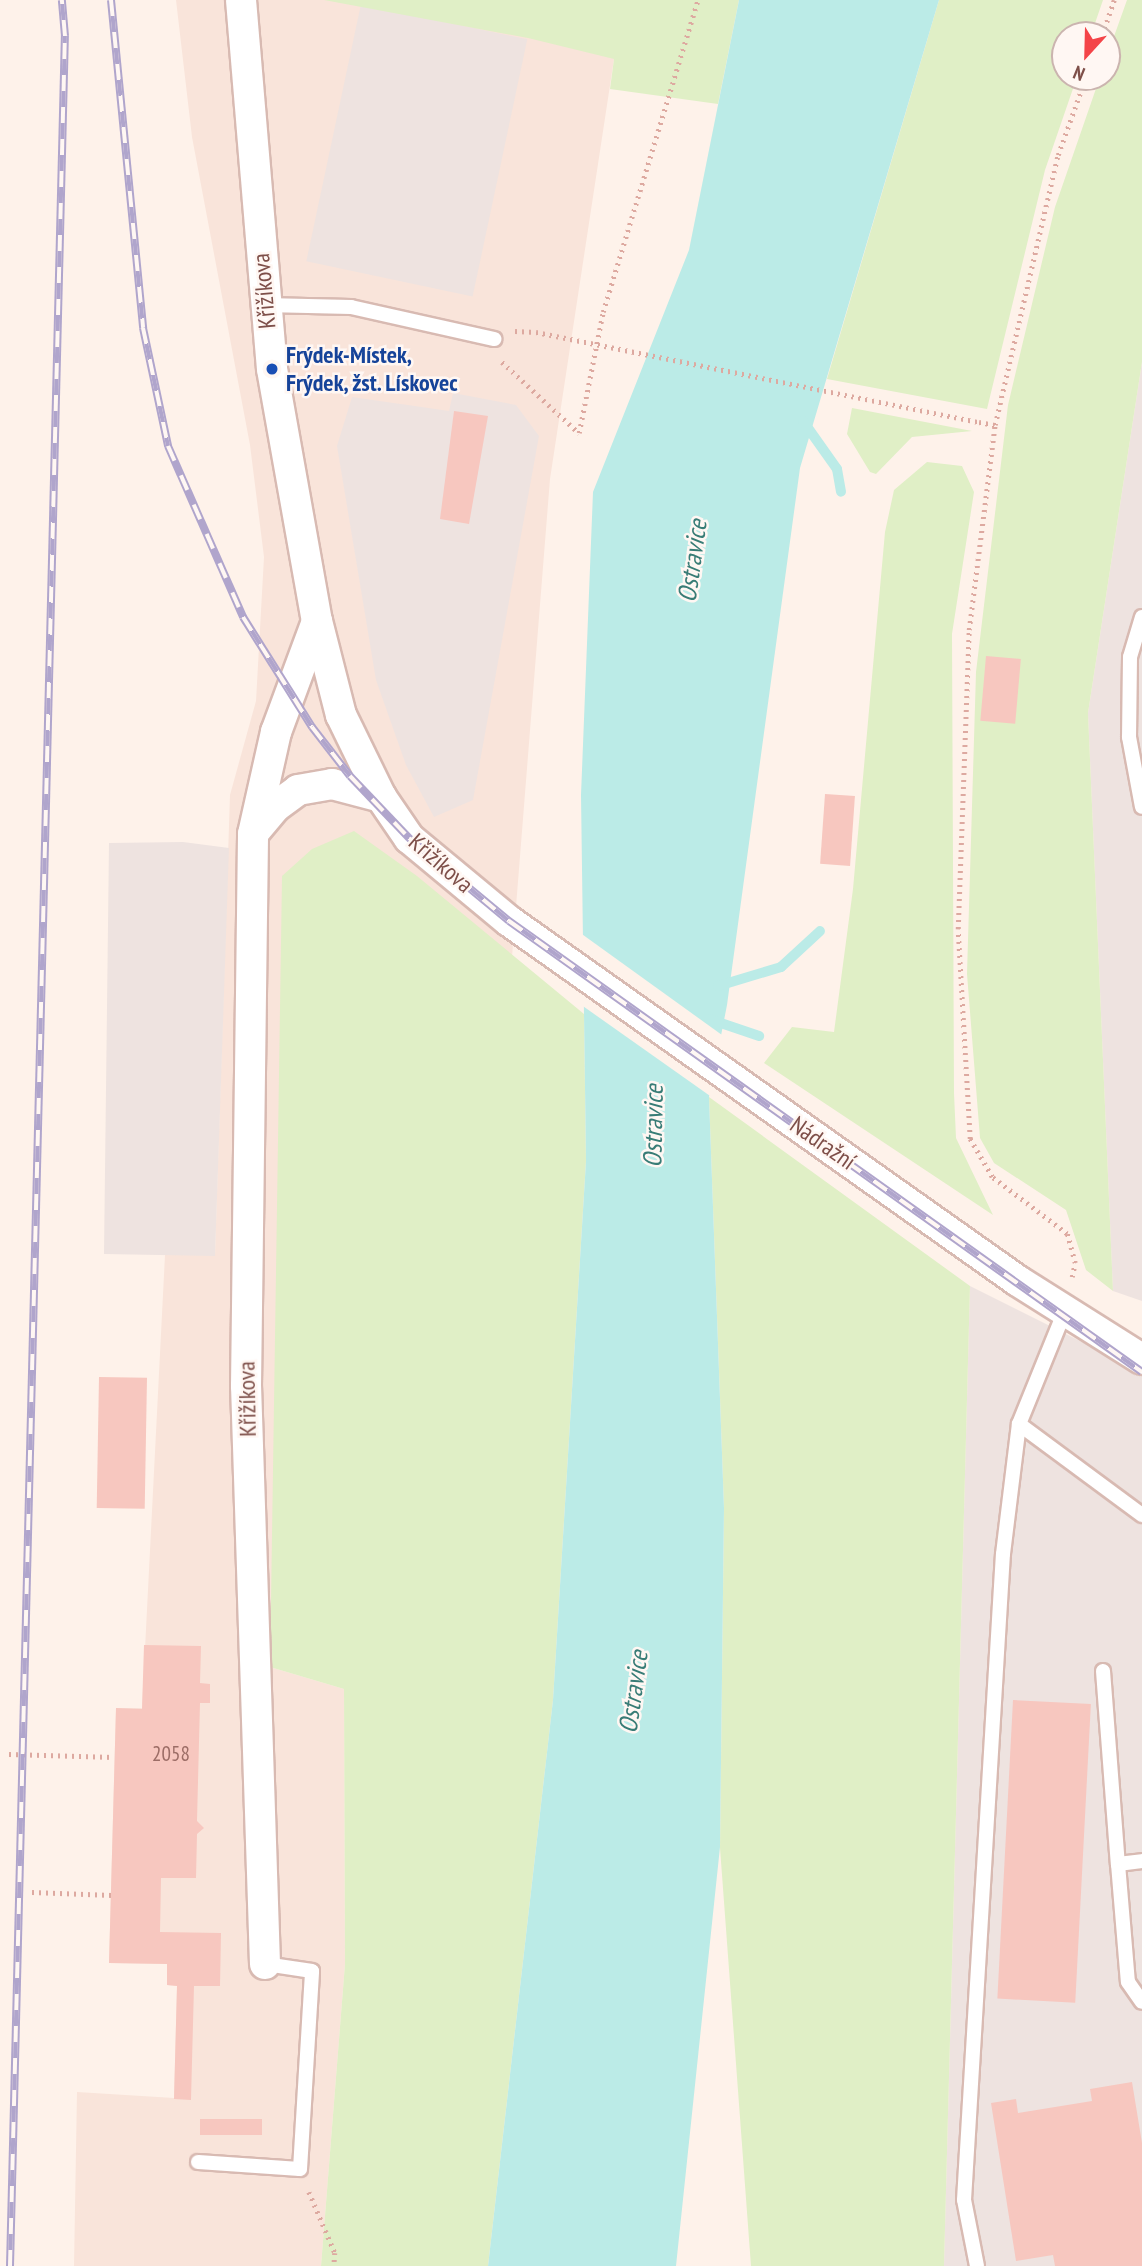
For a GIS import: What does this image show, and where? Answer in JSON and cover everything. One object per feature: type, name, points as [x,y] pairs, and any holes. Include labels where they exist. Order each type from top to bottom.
[{"type":"street","name":"Křižíkova","points":[[242,0],[272,369],[317,621],[341,715],[382,797],[409,838],[509,921]]},
{"type":"street","name":"Křižíkova","points":[[265,1964],[246,1385],[253,834],[276,732],[317,621]]},
{"type":"street","points":[[253,834],[275,807],[298,790],[332,784],[382,797]]},
{"type":"street","name":"Nádražní","points":[[509,921],[1018,1281],[1066,1308],[1142,1359]]},
{"type":"lane","points":[[265,305],[351,307],[494,339]]},
{"type":"lane","points":[[1142,617],[1130,657],[1129,737],[1142,807]]},
{"type":"lane","points":[[978,2266],[964,2200],[1003,1554],[1019,1424],[1066,1308]]},
{"type":"lane","points":[[1019,1424],[1142,1515]]},
{"type":"lane","points":[[1103,1671],[1128,1982],[1142,2002]]},
{"type":"lane","points":[[1118,1864],[1142,1861]]},
{"type":"lane","points":[[198,2162],[300,2169],[312,1971],[265,1964]]},
{"type":"path","points":[[494,339],[501,361],[579,433],[603,312],[698,0]]},
{"type":"path","points":[[1107,21],[1114,0]]},
{"type":"path","points":[[1066,1308],[1075,1264],[1067,1234],[992,1177],[970,1139],[958,929],[969,630],[995,425],[1058,155],[1081,91]]},
{"type":"path","points":[[536,332],[995,425]]},
{"type":"path","points":[[9,1755],[114,1757]]},
{"type":"path","points":[[32,1892],[111,1895]]},
{"type":"path","points":[[300,2169],[335,2253],[334,2266]]},
{"type":"shaded area","points":[[176,0],[623,0],[550,479],[512,957],[354,832],[270,1667],[344,1689],[345,1964],[321,2266],[74,2266],[77,2092],[174,2098],[177,1986],[167,1985],[167,1964],[109,1963],[116,1708],[142,1708],[165,1255],[215,1255],[230,795],[256,701],[264,557],[250,445],[192,137]]},
{"type":"shaded area","points":[[361,4],[527,39],[473,297],[306,261]]},
{"type":"shaded area","points":[[1142,362],[1142,1301],[1113,1291],[1088,713]]},
{"type":"shaded area","points":[[453,393],[516,405],[539,436],[473,800],[434,817],[406,765],[376,680],[337,446],[352,397],[449,411]]},
{"type":"shaded area","points":[[183,842],[229,848],[215,1256],[104,1254],[109,843]]},
{"type":"shaded area","points":[[970,1286],[1142,1372],[1142,2266],[944,2266]]},
{"type":"green space","points":[[324,0],[739,0],[718,104],[610,89],[614,59],[528,38]]},
{"type":"green space","points":[[939,0],[1103,0],[1096,21],[1051,21],[1051,91],[1072,91],[1045,170],[987,409],[827,379]]},
{"type":"green space","points":[[1127,0],[1142,0],[1142,362],[1088,713],[1113,1291],[1086,1270],[1066,1210],[994,1163],[980,1138],[967,974],[976,672],[1008,405],[1055,207],[1095,91],[1121,91],[1120,21]]},
{"type":"green space","points":[[852,408],[972,431],[912,437],[876,474],[870,472],[847,434]]},
{"type":"green space","points":[[927,462],[962,466],[974,492],[952,634],[954,1093],[956,1138],[993,1215],[764,1063],[792,1027],[834,1032],[853,889],[885,532],[894,490]]},
{"type":"green space","points":[[354,831],[417,876],[584,1014],[586,1161],[553,1700],[488,2266],[321,2266],[345,1964],[344,1689],[270,1667],[282,876],[312,849]]},
{"type":"green space","points":[[709,1097],[970,1286],[944,2266],[751,2266],[720,1848],[724,1508]]},
{"type":"water","name":"Ostravice","points":[[739,0],[939,0],[800,468],[727,1005],[709,1097],[724,1508],[720,1847],[676,2266],[488,2266],[553,1700],[586,1161],[581,795],[593,492],[689,250]]},
{"type":"pier","points":[[579,932],[722,1035],[713,1098],[580,1004]]},
{"type":"building","points":[[454,411],[488,416],[469,524],[440,519]]},
{"type":"building","points":[[986,656],[1021,659],[1015,724],[980,721]]},
{"type":"building","points":[[825,794],[855,796],[850,866],[820,864]]},
{"type":"building","points":[[99,1377],[147,1378],[145,1509],[97,1508]]},
{"type":"building","points":[[144,1645],[201,1646],[200,1683],[210,1684],[210,1703],[200,1703],[197,1821],[204,1828],[197,1834],[196,1878],[161,1878],[160,1932],[221,1933],[220,1986],[194,1986],[191,2100],[174,2099],[177,1986],[167,1985],[167,1964],[109,1963],[116,1708],[142,1709]]},
{"type":"building","points":[[1013,1700],[1091,1704],[1075,2003],[997,1999]]},
{"type":"building","points":[[1132,2082],[1142,2143],[1142,2266],[1055,2266],[1053,2255],[1016,2261],[991,2103],[1016,2099],[1018,2113],[1092,2101],[1090,2089]]},
{"type":"building","points":[[200,2119],[262,2119],[262,2135],[200,2135]]},
{"type":"waterway","points":[[803,421],[837,469],[841,492]]},
{"type":"waterway","points":[[718,986],[781,967],[820,931]]},
{"type":"waterway","points":[[709,1019],[759,1036]]},
{"type":"railway","points":[[10,2266],[65,36],[62,0]]},
{"type":"railway","points":[[111,0],[143,328],[168,446],[243,617],[312,727],[350,776],[409,838],[509,921],[1142,1372]]},
{"type":"place","name":"Frýdek-Místek, Frýdek, žst. Lískovec","points":[[272,369]]}]
